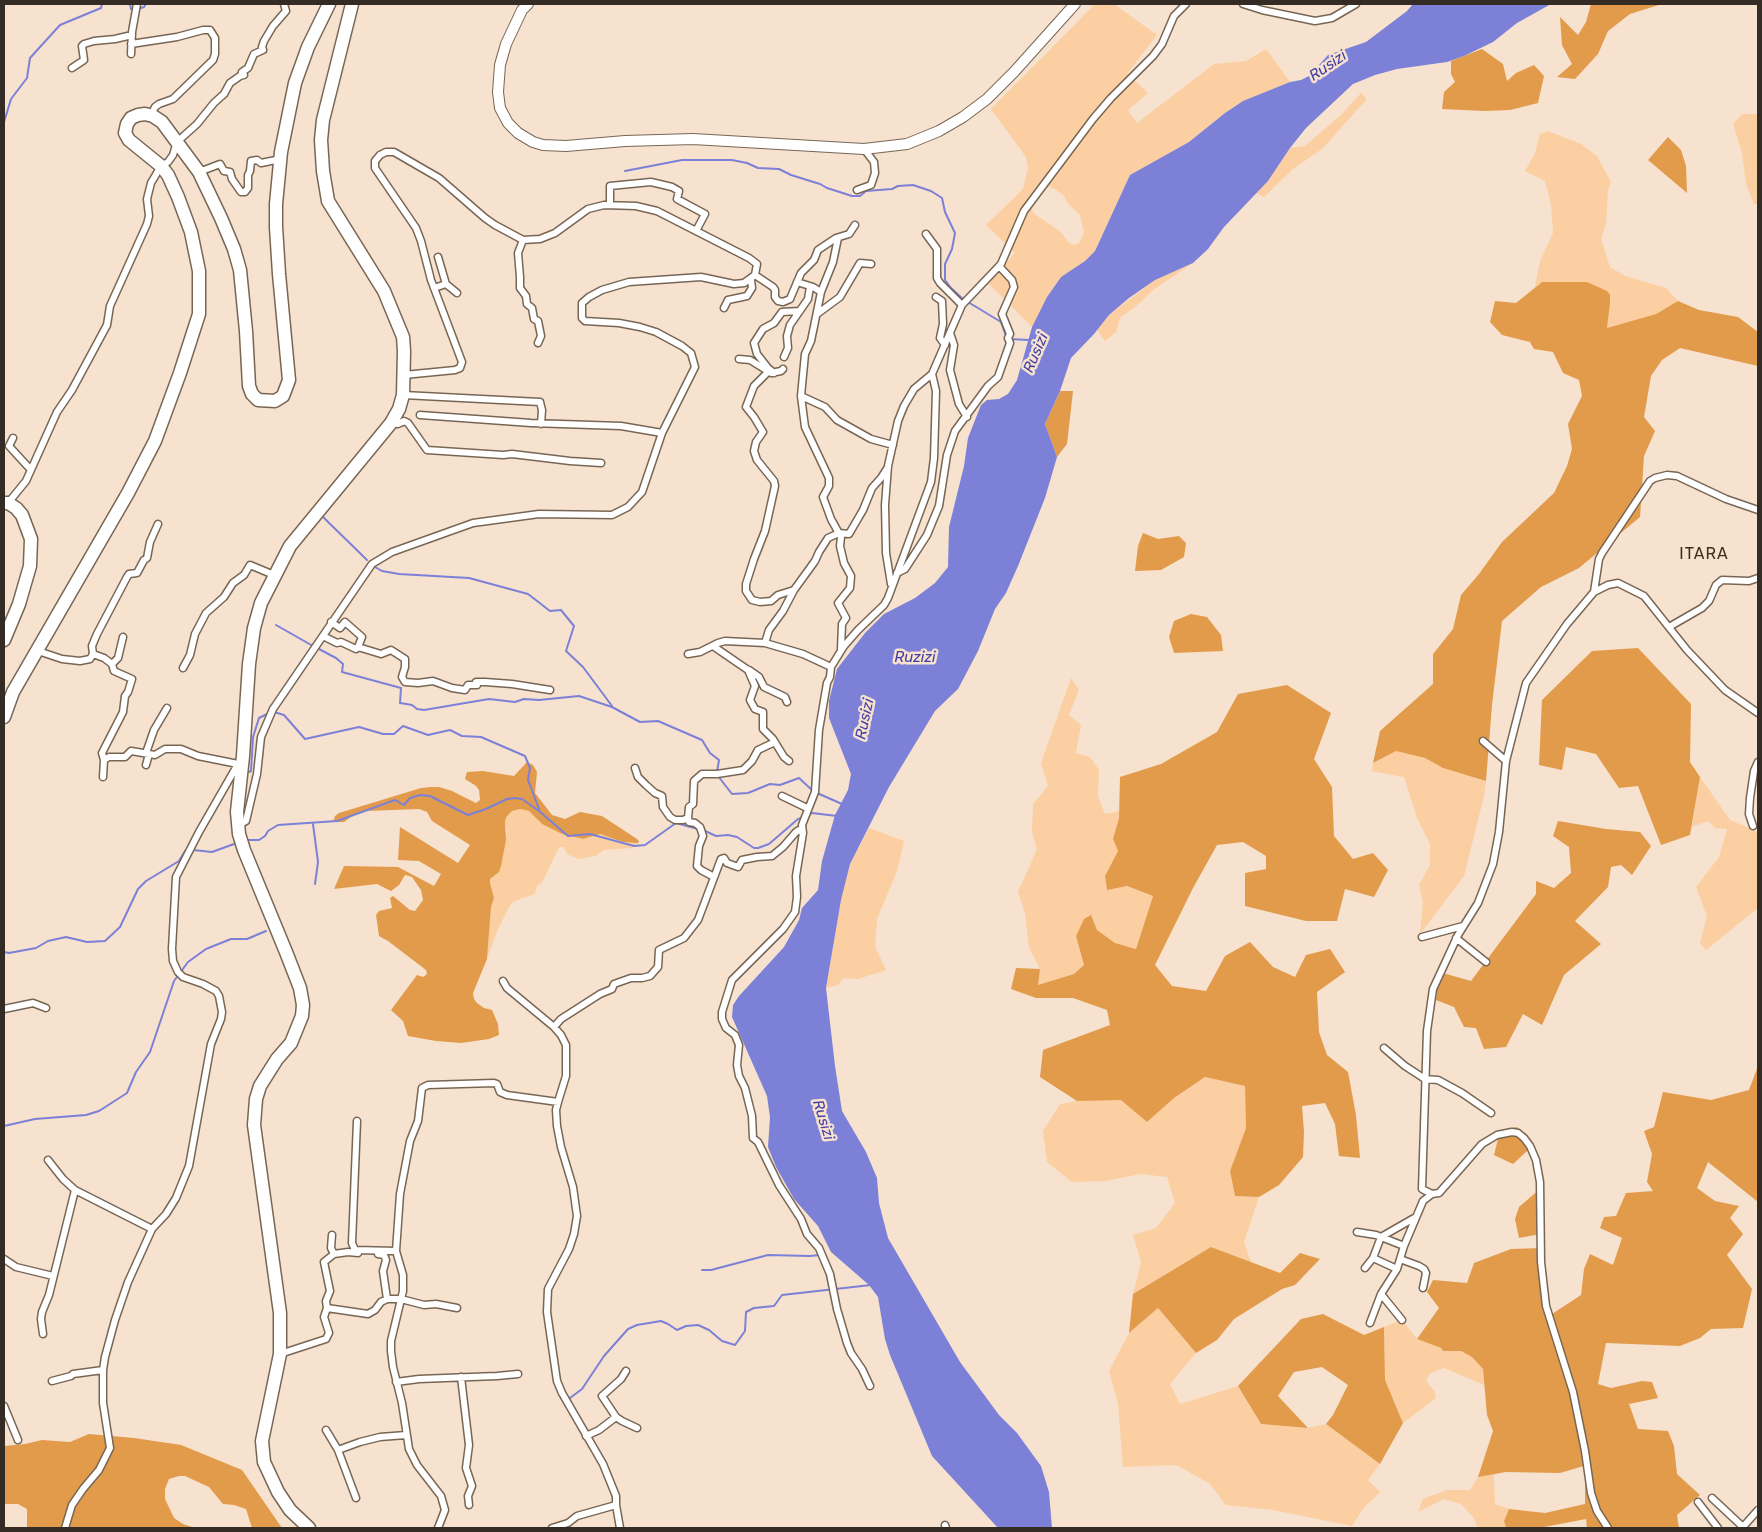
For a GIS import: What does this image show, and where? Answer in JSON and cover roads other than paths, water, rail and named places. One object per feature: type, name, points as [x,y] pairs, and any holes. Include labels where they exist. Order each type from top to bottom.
[{"type":"highway","points":[[4,717],[13,692],[128,493],[155,441],[180,374],[199,314],[199,271],[191,232],[178,197],[168,175],[155,159],[128,140],[125,134],[127,124],[131,118],[138,114],[151,115],[162,122],[199,172],[222,218],[240,270],[249,386],[252,394],[258,400],[275,401],[283,396],[289,380],[276,227],[280,161],[295,83],[308,46],[329,4]]},
{"type":"highway","points":[[308,1528],[290,1510],[278,1492],[264,1462],[262,1442],[280,1354],[280,1313],[254,1125],[256,1099],[260,1086],[277,1059],[291,1043],[302,1016],[302,1004],[300,988],[244,850],[237,812],[249,664],[254,628],[261,603],[290,546],[391,423],[399,409],[403,395],[403,337],[384,291],[328,201],[323,171],[321,140],[323,120],[352,4]]},
{"type":"highway","points":[[4,640],[19,604],[30,566],[30,539],[27,524],[16,508],[6,503]]},
{"type":"main road","points":[[528,4],[522,10],[506,44],[500,64],[498,92],[500,108],[508,123],[533,142],[543,145],[566,146],[625,141],[686,139],[864,149],[907,144],[939,131],[963,117],[987,99],[1014,72],[1075,4]]},
{"type":"street","points":[[131,54],[137,4]]},
{"type":"street","points":[[6,503],[26,481],[57,412],[72,390],[107,325],[110,306],[147,224],[149,216],[148,191],[161,166],[168,162],[177,142],[197,124],[224,94],[230,84],[244,75],[242,72],[248,68],[254,54],[262,50],[264,41],[273,26],[286,12],[284,4]]},
{"type":"street","points":[[891,590],[891,575],[886,542],[885,506],[888,466],[898,421],[910,395],[914,389],[932,374],[965,302],[1005,257],[1024,211],[1093,119],[1153,56],[1162,44],[1174,16],[1186,4]]},
{"type":"street","points":[[1243,4],[1315,21],[1332,18],[1356,4]]},
{"type":"street","points":[[132,44],[177,37],[203,30],[210,30],[215,38],[213,60],[173,99],[155,107],[151,115]]},
{"type":"street","points":[[72,68],[84,60],[84,44],[132,35]]},
{"type":"street","points":[[857,190],[871,185],[875,173],[874,162],[864,149]]},
{"type":"street","points":[[404,374],[455,370],[462,365],[434,288],[416,228],[375,168],[375,161],[386,152],[394,152],[439,178],[494,225],[524,240],[540,239],[555,233],[588,209],[604,205],[646,208],[657,211],[749,258],[757,264],[752,288],[746,296],[728,300],[724,308]]},
{"type":"street","points":[[199,172],[220,164],[224,172],[230,172],[232,179],[241,192],[245,192],[248,188],[251,161],[257,160],[261,163],[280,161]]},
{"type":"street","points":[[610,205],[610,186],[636,182],[661,184],[679,191],[677,199],[705,214],[696,231]]},
{"type":"street","points":[[753,278],[773,287],[775,298],[778,301],[783,302],[790,299],[801,273],[814,260],[818,250],[849,234],[855,225]]},
{"type":"street","points":[[926,234],[937,249],[937,278],[940,283],[965,302]]},
{"type":"street","points":[[838,238],[833,262],[821,292],[812,341],[805,354],[801,396],[805,427],[829,478],[829,486],[823,496],[831,519],[839,533],[844,564],[851,576],[850,588],[838,603],[846,618],[842,624],[841,651]]},
{"type":"street","points":[[524,240],[518,253],[520,288],[526,296],[527,304],[532,308],[534,319],[538,321],[541,336],[538,343]]},
{"type":"street","points":[[438,257],[446,284],[457,293]]},
{"type":"street","points":[[817,314],[840,297],[860,264],[871,264]]},
{"type":"street","points":[[897,574],[905,569],[927,535],[939,506],[945,466],[956,431],[988,386],[998,377],[1010,343],[1008,338],[1010,334],[1002,314],[1014,287],[1012,280],[999,266]]},
{"type":"street","points":[[239,825],[246,821],[257,774],[261,738],[273,709],[372,564],[392,552],[473,523],[519,516],[557,514],[612,515],[620,512],[635,501],[642,492],[662,433],[695,367],[691,353],[656,332],[640,327],[619,323],[585,321],[582,318],[582,303],[588,297],[602,290],[629,282],[701,276],[734,284],[744,284],[753,278]]},
{"type":"street","points":[[797,282],[821,292]]},
{"type":"street","points":[[434,288],[446,284]]},
{"type":"street","points":[[784,357],[788,348],[787,336],[790,325],[808,299],[810,287]]},
{"type":"street","points":[[936,297],[942,302],[943,324],[940,338],[945,345]]},
{"type":"street","points":[[771,372],[757,354],[754,344],[763,329],[774,323],[782,312],[799,311]]},
{"type":"street","points":[[950,333],[954,346],[950,370],[959,404],[967,417]]},
{"type":"street","points":[[739,359],[750,360],[771,372]]},
{"type":"street","points":[[783,369],[771,372],[754,386],[746,407],[763,432],[756,442],[754,450],[757,460],[775,486],[765,531],[746,584],[746,591],[752,600],[760,602],[772,601],[778,595],[794,590]]},
{"type":"street","points":[[870,1386],[862,1368],[847,1344],[828,1269],[819,1248],[807,1234],[801,1219],[779,1185],[758,1142],[753,1138],[752,1116],[737,1065],[739,1044],[735,1035],[726,1028],[722,1019],[724,1005],[732,980],[783,929],[795,912],[798,897],[796,876],[803,833],[802,825],[814,792],[819,730],[831,667],[858,630],[884,604],[931,482],[934,469],[936,391],[932,374]]},
{"type":"street","points":[[403,395],[540,402],[542,410],[541,424]]},
{"type":"street","points":[[801,396],[825,407],[837,420],[865,436],[893,445]]},
{"type":"street","points":[[420,415],[541,424],[630,426],[662,433]]},
{"type":"street","points":[[391,423],[398,424],[404,421],[408,423],[427,450],[512,454],[601,463]]},
{"type":"street","points":[[13,438],[9,446],[31,470]]},
{"type":"street","points":[[765,643],[770,630],[828,538],[839,533],[849,534],[863,510],[872,488],[888,466]]},
{"type":"street","points":[[1594,592],[1599,559],[1602,553],[1650,481],[1655,478],[1667,475],[1676,476],[1726,499],[1758,510]]},
{"type":"street","points":[[38,651],[62,659],[80,661],[90,659],[93,654],[92,646],[97,634],[127,577],[129,574],[136,573],[147,558],[150,542],[158,524]]},
{"type":"street","points":[[183,668],[190,655],[195,634],[206,614],[224,597],[233,583],[245,575],[250,565],[274,575]]},
{"type":"street","points":[[1669,627],[1702,608],[1710,600],[1716,585],[1722,580],[1749,581],[1758,578]]},
{"type":"street","points":[[1432,1194],[1422,1189],[1425,1079],[1433,988],[1456,938],[1478,903],[1493,864],[1499,832],[1506,761],[1526,683],[1567,624],[1594,592],[1613,583],[1644,596],[1687,650],[1729,694],[1758,713]]},
{"type":"street","points":[[332,622],[340,628],[344,622],[362,636],[358,647]]},
{"type":"street","points":[[322,636],[356,649],[358,647],[381,654],[391,650],[405,659],[406,667],[402,677],[405,682],[418,684],[433,681],[452,688],[465,690],[468,685],[477,685],[476,682],[512,684],[550,690]]},
{"type":"street","points":[[112,664],[118,658],[123,637]]},
{"type":"street","points":[[688,654],[700,652],[725,641],[765,643],[803,654],[831,667]]},
{"type":"street","points":[[713,646],[758,677],[764,687],[785,697],[787,702]]},
{"type":"street","points":[[93,654],[104,658],[112,664],[114,671],[132,679],[125,696],[123,712],[102,753],[104,760],[103,777]]},
{"type":"street","points":[[748,670],[755,686],[750,700],[755,709],[764,712],[763,729],[774,739],[784,758],[789,761]]},
{"type":"street","points":[[146,765],[154,730],[168,708]]},
{"type":"street","points":[[1483,741],[1506,761]]},
{"type":"street","points":[[714,877],[697,866],[698,846],[704,836],[700,827],[695,823],[689,822],[688,818],[689,807],[693,804],[694,781],[702,774],[743,770],[752,761],[758,750],[775,742]]},
{"type":"street","points":[[65,1528],[72,1505],[99,1470],[110,1448],[103,1403],[103,1370],[115,1320],[128,1282],[152,1229],[166,1214],[176,1198],[189,1166],[207,1061],[222,1012],[219,996],[216,992],[203,984],[181,975],[173,961],[176,877],[241,760],[198,756],[180,749],[165,748],[155,755],[131,751],[125,757],[108,756],[104,760]]},
{"type":"street","points":[[1753,826],[1749,814],[1753,777],[1758,763]]},
{"type":"street","points":[[635,768],[638,777],[655,793],[662,796],[663,807],[670,817],[675,820],[688,818]]},
{"type":"street","points":[[782,796],[806,811]]},
{"type":"street","points":[[554,1027],[560,1019],[600,994],[612,989],[614,984],[631,978],[650,976],[658,967],[659,950],[684,938],[698,920],[721,859],[724,858],[727,863],[738,867],[742,860],[772,856],[784,847],[796,832],[799,830],[803,833]]},
{"type":"street","points":[[1422,937],[1463,926]]},
{"type":"street","points":[[1456,938],[1486,962]]},
{"type":"street","points":[[503,981],[507,988],[554,1027],[566,1045],[566,1076],[558,1102],[557,1126],[573,1187],[577,1216],[569,1249],[548,1289],[547,1312],[557,1381],[603,1464],[616,1496],[620,1528]]},
{"type":"street","points":[[4,1009],[32,1003],[46,1008]]},
{"type":"street","points":[[1384,1048],[1405,1066],[1425,1079],[1438,1080],[1462,1093],[1491,1113]]},
{"type":"street","points":[[438,1528],[445,1510],[441,1496],[417,1465],[409,1449],[402,1404],[392,1361],[391,1341],[403,1292],[403,1275],[396,1251],[400,1194],[410,1141],[418,1121],[422,1088],[428,1085],[494,1083],[497,1084],[500,1092],[506,1095],[558,1102]]},
{"type":"street","points":[[357,1121],[352,1243],[355,1250],[396,1251]]},
{"type":"street","points":[[1370,1323],[1381,1294],[1397,1269],[1404,1246],[1423,1201],[1432,1194],[1439,1193],[1490,1138],[1504,1132],[1518,1133],[1530,1146],[1536,1160],[1540,1182],[1541,1270],[1546,1306],[1573,1392],[1585,1451],[1591,1494],[1597,1512],[1608,1528]]},
{"type":"street","points":[[48,1160],[63,1179],[76,1190],[152,1229]]},
{"type":"street","points":[[43,1334],[42,1312],[49,1295],[76,1190]]},
{"type":"street","points":[[1365,1268],[1373,1258],[1381,1237],[1416,1217]]},
{"type":"street","points":[[1357,1232],[1371,1233],[1404,1246]]},
{"type":"street","points":[[332,1235],[331,1248],[334,1254]]},
{"type":"street","points":[[280,1354],[326,1339],[328,1333],[324,1317],[327,1308],[326,1301],[330,1291],[324,1262],[334,1254],[348,1252],[384,1254],[386,1260],[383,1271],[387,1299]]},
{"type":"street","points":[[1373,1258],[1397,1269]]},
{"type":"street","points":[[4,1259],[16,1267],[53,1276]]},
{"type":"street","points":[[1400,1260],[1424,1269],[1426,1273],[1423,1288]]},
{"type":"street","points":[[1381,1294],[1402,1320]]},
{"type":"street","points":[[327,1308],[368,1314],[387,1299],[457,1308]]},
{"type":"street","points":[[52,1381],[73,1374],[103,1370]]},
{"type":"street","points":[[626,1371],[602,1396],[616,1417],[637,1428]]},
{"type":"street","points":[[396,1382],[518,1374]]},
{"type":"street","points":[[461,1377],[469,1445],[466,1468],[472,1486],[468,1496],[470,1505]]},
{"type":"street","points":[[4,1406],[18,1440]]},
{"type":"street","points":[[586,1436],[599,1430],[616,1417]]},
{"type":"street","points":[[326,1430],[338,1450],[356,1498]]},
{"type":"street","points":[[338,1450],[380,1437],[406,1435]]},
{"type":"street","points":[[1712,1498],[1742,1528],[1757,1516]]},
{"type":"street","points":[[1698,1502],[1718,1528]]},
{"type":"street","points":[[552,1528],[568,1523],[577,1516],[616,1505]]},
{"type":"water","name":"Ruzizi","points":[[1413,4],[1551,4],[1517,23],[1493,42],[1464,56],[1447,62],[1397,69],[1353,84],[1306,128],[1268,181],[1224,227],[1208,249],[1193,263],[1155,280],[1129,298],[1109,315],[1071,358],[1060,391],[1045,424],[1057,457],[1045,498],[1018,566],[1006,593],[995,609],[978,651],[958,689],[935,711],[889,787],[850,864],[841,900],[826,988],[842,1111],[866,1152],[877,1178],[879,1203],[888,1238],[960,1362],[999,1415],[1017,1433],[1041,1466],[1049,1492],[1052,1528],[998,1528],[932,1456],[890,1355],[885,1339],[878,1297],[869,1285],[831,1252],[818,1226],[794,1199],[776,1167],[768,1147],[770,1117],[767,1096],[732,1017],[733,1005],[784,947],[799,920],[802,908],[818,890],[822,861],[835,815],[848,790],[851,774],[829,718],[829,701],[837,669],[865,633],[884,614],[915,598],[935,583],[948,567],[949,527],[964,466],[968,438],[981,405],[987,400],[999,399],[1008,394],[1017,380],[1032,327],[1047,297],[1061,277],[1085,261],[1095,251],[1130,175],[1189,142],[1243,101],[1290,82],[1301,80],[1309,76],[1328,55],[1366,42],[1407,11]]},
{"type":"waterway","points":[[4,122],[11,99],[27,78],[30,58],[60,25],[101,8],[102,4]]},
{"type":"waterway","points":[[130,4],[131,9],[133,9]]},
{"type":"waterway","points":[[138,9],[146,4]]},
{"type":"waterway","points":[[625,171],[682,160],[732,160],[747,163],[758,168],[779,169],[852,196],[860,196],[866,191],[913,185],[931,191],[942,198],[945,212],[955,233],[952,249],[945,264],[945,280],[964,300]]},
{"type":"waterway","points":[[968,302],[1001,322],[1006,336]]},
{"type":"waterway","name":"Rusizi","points":[[1009,339],[1029,340]]},
{"type":"waterway","points":[[322,516],[367,560]]},
{"type":"waterway","points":[[375,567],[382,571],[399,574],[469,578],[528,594],[550,611],[561,610],[574,626],[566,651],[583,667],[612,706]]},
{"type":"waterway","points":[[276,625],[313,646]]},
{"type":"waterway","points":[[317,648],[343,664],[342,672],[401,688],[400,703],[412,705],[417,709],[424,710],[489,699],[515,702],[524,699],[539,700],[579,696],[612,707],[640,722],[658,721],[702,740],[710,753],[719,760],[717,772]]},
{"type":"waterway","points":[[274,712],[284,715],[305,739],[359,727],[383,734],[394,734],[403,726],[428,735],[450,730],[462,736],[481,737],[525,756],[530,768],[528,780],[539,809]]},
{"type":"waterway","points":[[249,772],[251,771],[253,737],[259,718],[269,713]]},
{"type":"waterway","points":[[718,776],[732,794],[748,793],[770,784],[780,785],[799,778],[813,791]]},
{"type":"waterway","points":[[817,793],[842,804]]},
{"type":"waterway","points":[[248,840],[259,840],[278,825],[337,821],[395,800],[404,805],[410,798],[420,795],[430,796],[468,815],[507,799],[522,799],[568,836],[590,834],[634,846],[645,845],[676,823],[698,829]]},
{"type":"waterway","points":[[809,815],[812,813],[837,816]]},
{"type":"waterway","points":[[703,830],[716,836],[728,835],[737,837],[754,848],[758,848],[769,844],[798,819],[802,818]]},
{"type":"waterway","points":[[313,824],[318,862],[315,884]]},
{"type":"waterway","points":[[193,850],[212,852],[234,844]]},
{"type":"waterway","points":[[4,952],[9,953],[36,948],[48,941],[66,937],[87,942],[105,941],[120,927],[138,889],[146,881],[179,861],[188,849]]},
{"type":"waterway","points":[[4,1126],[35,1119],[86,1115],[99,1111],[127,1093],[136,1072],[150,1052],[174,981],[188,962],[206,949],[231,939],[247,939],[266,931]]},
{"type":"waterway","points":[[702,1270],[711,1270],[768,1255],[820,1255]]},
{"type":"waterway","points":[[570,1398],[582,1389],[604,1356],[628,1329],[637,1325],[661,1321],[677,1330],[686,1326],[698,1325],[709,1330],[722,1341],[735,1345],[745,1331],[746,1312],[754,1308],[774,1306],[782,1295],[871,1285]]},
{"type":"district","name":"ITARA","points":[[1704,554]]}]
